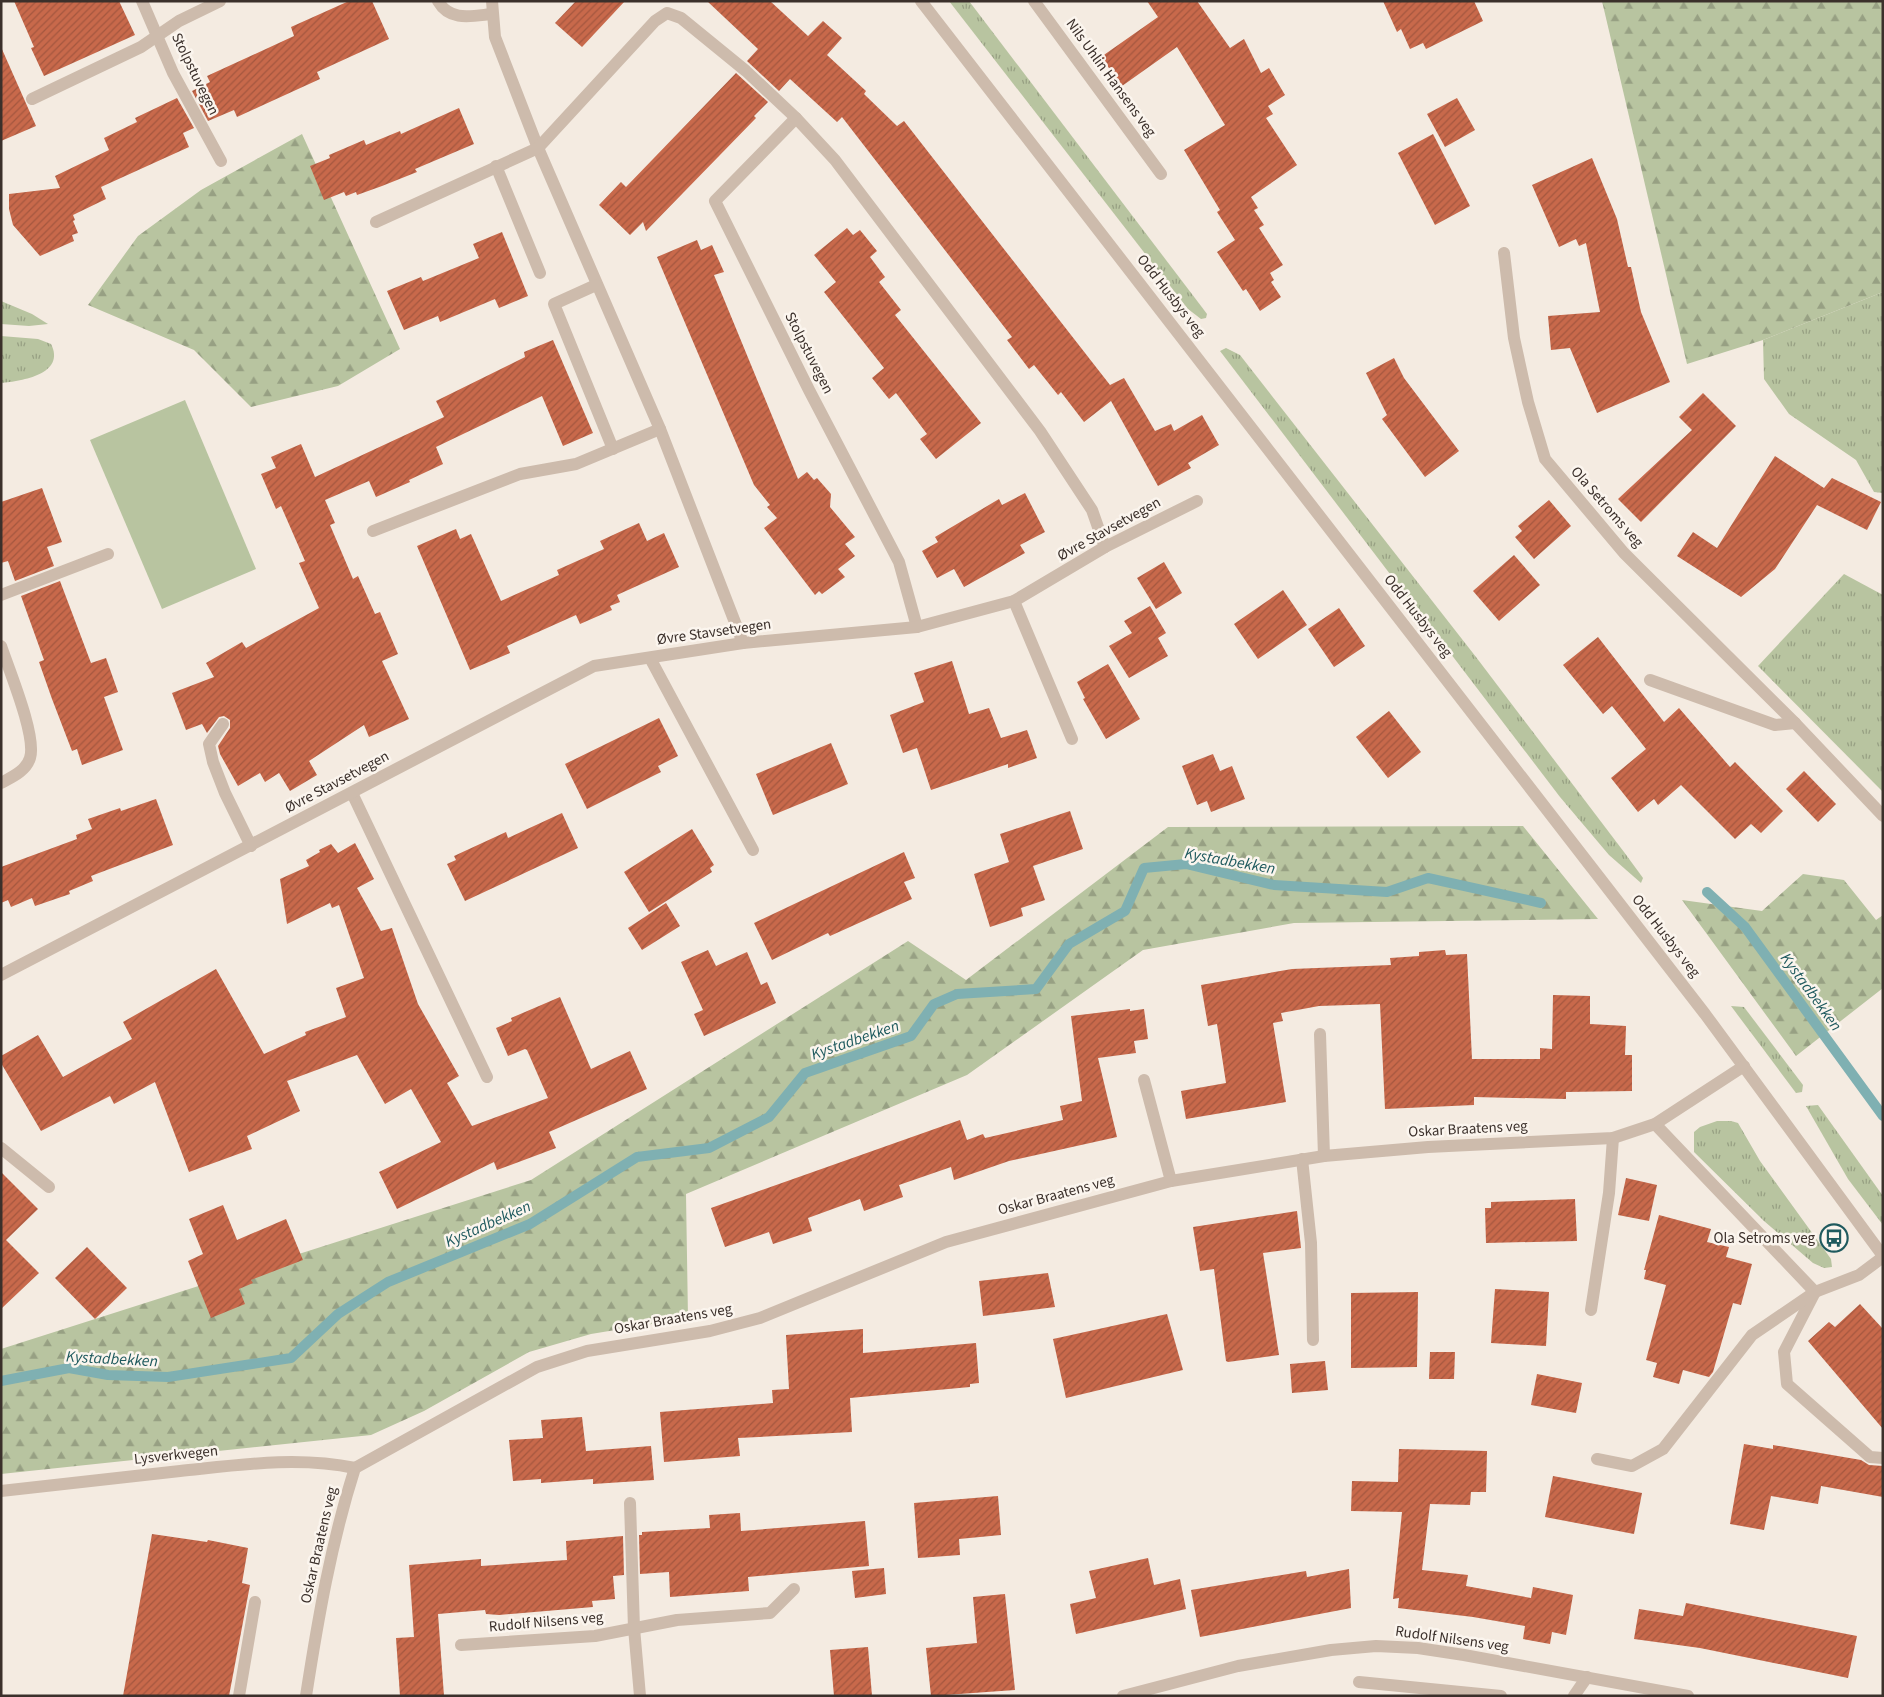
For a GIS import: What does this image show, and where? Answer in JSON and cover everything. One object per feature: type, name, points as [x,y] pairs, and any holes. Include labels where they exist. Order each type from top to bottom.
[{"type":"street","name":"Stolpstuvegen","points":[[142,1],[173,73],[221,161]]},
{"type":"street","points":[[32,99],[141,47],[157,35],[220,1]]},
{"type":"street","points":[[438,1],[442,8],[458,17],[492,14]]},
{"type":"street","points":[[492,1],[495,37],[538,148],[660,429],[742,643]]},
{"type":"street","name":"Odd Husbys veg","points":[[921,1],[1744,1066],[1883,1257]]},
{"type":"street","name":"Nils Uhlin Hansens veg","points":[[1034,1],[1161,174]]},
{"type":"street","points":[[376,222],[538,148],[654,21],[667,13],[681,18],[746,71],[796,118],[834,160],[1040,431],[1092,510],[1105,547]]},
{"type":"street","name":"Stolpstuvegen","points":[[796,118],[715,201],[809,390],[899,562],[917,627]]},
{"type":"street","points":[[496,166],[540,274]]},
{"type":"street","name":"Ola Setroms veg","points":[[1504,253],[1514,338],[1528,402],[1545,459],[1624,553],[1795,723],[1883,816]]},
{"type":"street","points":[[596,285],[554,304],[612,449]]},
{"type":"street","points":[[373,531],[520,474],[576,464],[660,429]]},
{"type":"street","name":"Øvre Stavsetvegen","points":[[1,975],[594,666],[742,643],[917,627],[1014,601],[1105,547],[1197,501]]},
{"type":"street","points":[[1,595],[108,554]]},
{"type":"street","points":[[1014,601],[1072,739]]},
{"type":"street","points":[[1,646],[31,740],[30,759],[19,773],[1,782]]},
{"type":"street","points":[[650,658],[753,850]]},
{"type":"street","points":[[1650,680],[1775,725],[1795,723]]},
{"type":"street","points":[[223,724],[209,744],[213,762],[251,846]]},
{"type":"street","points":[[352,793],[487,1077]]},
{"type":"street","points":[[1320,1034],[1324,1156]]},
{"type":"street","name":"Oskar Braatens veg","points":[[306,1696],[326,1575],[340,1514],[355,1468],[537,1368],[587,1351],[710,1332],[760,1318],[946,1242],[1171,1181],[1324,1156],[1428,1147],[1613,1138],[1655,1124],[1744,1066]]},
{"type":"street","points":[[1144,1080],[1171,1181]]},
{"type":"street","points":[[1655,1124],[1815,1292]]},
{"type":"street","points":[[1591,1310],[1609,1193],[1613,1138]]},
{"type":"street","points":[[1,1148],[49,1187]]},
{"type":"street","points":[[1302,1159],[1311,1243],[1313,1340]]},
{"type":"street","points":[[1597,1459],[1632,1466],[1663,1449],[1752,1335],[1815,1292],[1859,1275],[1883,1257]]},
{"type":"street","points":[[1815,1292],[1784,1352],[1787,1384],[1870,1457],[1883,1458]]},
{"type":"street","name":"Lysverkvegen","points":[[1,1491],[240,1465],[302,1461],[355,1468]]},
{"type":"street","points":[[630,1503],[634,1628],[640,1696]]},
{"type":"street","name":"Rudolf Nilsens veg","points":[[460,1645],[595,1636],[677,1620],[770,1613],[794,1589]]},
{"type":"street","points":[[239,1696],[255,1602]]},
{"type":"street","name":"Rudolf Nilsens veg","points":[[1123,1696],[1238,1666],[1331,1650],[1376,1646],[1418,1648],[1455,1653],[1688,1696]]},
{"type":"street","points":[[1574,1696],[1587,1677]]},
{"type":"street","points":[[1359,1682],[1501,1696]]},
{"type":"green space","points":[[949,1],[969,1],[1207,314],[1206,318],[1201,319],[1188,309]]},
{"type":"green space","points":[[1602,1],[1883,1],[1883,292],[1763,340],[1687,364]]},
{"type":"green space","points":[[302,134],[400,349],[338,386],[251,407],[194,350],[88,305],[138,236],[201,190]]},
{"type":"green space","points":[[1883,292],[1883,493],[1874,492],[1856,460],[1789,414],[1764,379],[1763,340]]},
{"type":"green space","points":[[1,301],[32,314],[48,324],[29,326],[1,324]]},
{"type":"green space","points":[[1,336],[38,339],[51,344],[54,354],[52,362],[40,374],[30,378],[1,383]]},
{"type":"green space","points":[[1226,348],[1240,355],[1476,657],[1643,878],[1641,883],[1609,855],[1560,797],[1220,351]]},
{"type":"green space","points":[[185,400],[256,569],[162,609],[90,440]]},
{"type":"green space","points":[[1844,574],[1883,595],[1883,792],[1758,666]]},
{"type":"green space","points":[[1523,826],[1598,919],[1294,923],[1143,950],[967,1075],[686,1194],[688,1318],[591,1334],[529,1352],[424,1411],[371,1435],[1,1474],[1,1349],[531,1180],[908,941],[966,980],[1168,827]]},
{"type":"green space","points":[[1803,874],[1844,880],[1876,920],[1883,915],[1883,988],[1796,1056],[1682,900],[1762,911]]},
{"type":"green space","points":[[1731,1006],[1744,1007],[1803,1085],[1802,1092],[1796,1093]]},
{"type":"green space","points":[[1818,1105],[1883,1196],[1883,1225],[1848,1179],[1806,1106]]},
{"type":"green space","points":[[1717,1121],[1738,1123],[1760,1161],[1831,1259],[1832,1267],[1824,1268],[1813,1263],[1764,1221],[1694,1152],[1694,1132],[1700,1127]]},
{"type":"building","points":[[14,1],[119,1],[135,35],[44,76],[31,48],[34,47]]},
{"type":"building","points":[[349,1],[372,1],[389,39],[317,72],[320,79],[237,117],[234,110],[208,121],[192,91],[210,82],[207,76],[294,36],[291,27]]},
{"type":"building","points":[[576,1],[625,1],[582,47],[555,23]]},
{"type":"building","points":[[707,1],[770,1],[808,36],[823,21],[842,38],[827,55],[866,91],[864,94],[897,126],[904,121],[1110,385],[1124,378],[1155,431],[1171,424],[1174,431],[1202,415],[1219,445],[1188,463],[1191,468],[1158,486],[1111,401],[1084,422],[1061,392],[1058,395],[1034,365],[1029,369],[1007,340],[1012,337],[842,117],[837,122],[790,79],[779,91],[747,61],[758,49]]},
{"type":"building","points":[[1147,1],[1197,1],[1230,48],[1244,39],[1261,73],[1269,68],[1285,95],[1268,106],[1273,114],[1266,118],[1297,165],[1251,197],[1258,208],[1254,210],[1264,225],[1259,228],[1283,265],[1270,273],[1274,280],[1271,282],[1281,297],[1260,311],[1246,289],[1243,291],[1217,252],[1235,240],[1217,212],[1220,210],[1184,150],[1225,125],[1177,47],[1122,86],[1101,57],[1158,17]]},
{"type":"building","points":[[1383,1],[1474,1],[1483,21],[1426,49],[1423,43],[1410,49],[1401,29],[1397,32]]},
{"type":"building","points":[[1,47],[36,126],[1,141]]},
{"type":"building","points":[[736,73],[768,102],[754,116],[756,118],[646,231],[643,222],[630,235],[599,205],[621,182],[626,187]]},
{"type":"building","points":[[177,98],[194,128],[183,133],[189,147],[101,187],[106,199],[73,215],[75,220],[73,221],[78,233],[72,235],[74,241],[40,256],[13,225],[9,209],[9,194],[60,188],[55,176],[109,150],[104,138],[137,122],[135,118]]},
{"type":"building","points":[[1457,98],[1475,130],[1445,147],[1427,114]]},
{"type":"building","points":[[459,108],[474,144],[415,169],[417,172],[382,186],[357,195],[356,192],[346,196],[344,192],[324,200],[310,166],[330,158],[329,155],[364,140],[366,145],[400,131],[401,134]]},
{"type":"building","points":[[1433,134],[1470,206],[1435,225],[1398,153]]},
{"type":"building","points":[[1592,158],[1617,219],[1628,267],[1631,267],[1641,312],[1670,382],[1597,413],[1570,348],[1551,350],[1548,316],[1600,312],[1586,243],[1579,246],[1576,239],[1559,247],[1532,185]]},
{"type":"building","points":[[847,228],[853,235],[860,230],[877,251],[870,257],[885,277],[879,282],[901,310],[895,315],[981,423],[936,459],[920,439],[927,434],[896,393],[889,399],[872,378],[884,368],[824,292],[836,282],[814,255]]},
{"type":"building","points":[[502,232],[528,296],[499,308],[495,299],[440,322],[438,316],[404,330],[387,291],[421,277],[423,281],[479,258],[473,244]]},
{"type":"building","points":[[697,240],[701,250],[712,245],[724,272],[714,275],[798,479],[807,472],[814,480],[817,478],[831,494],[830,507],[855,537],[845,544],[855,556],[838,569],[845,577],[822,594],[819,591],[815,595],[764,528],[777,518],[767,507],[770,505],[754,485],[657,257]]},
{"type":"building","points":[[553,340],[593,433],[563,446],[542,396],[436,447],[443,464],[409,480],[410,482],[376,497],[369,481],[325,500],[335,523],[330,525],[353,579],[358,576],[375,614],[380,612],[398,654],[382,661],[409,719],[369,737],[364,725],[309,761],[317,775],[290,791],[279,773],[265,782],[260,773],[238,786],[220,754],[218,746],[230,728],[230,720],[224,716],[219,717],[207,733],[202,724],[186,730],[172,693],[214,677],[206,663],[242,642],[246,648],[319,608],[299,563],[305,561],[281,506],[276,509],[261,474],[276,468],[271,457],[301,444],[315,477],[444,417],[436,401],[525,357],[524,352]]},
{"type":"building","points":[[1394,358],[1404,378],[1459,451],[1425,477],[1382,419],[1387,415],[1366,373]]},
{"type":"building","points":[[1703,393],[1736,426],[1641,522],[1618,499],[1692,430],[1679,417]]},
{"type":"building","points":[[1775,456],[1824,488],[1832,478],[1881,502],[1867,530],[1817,505],[1775,569],[1741,597],[1677,556],[1693,532],[1717,548]]},
{"type":"building","points":[[42,488],[62,542],[47,547],[54,566],[15,581],[8,561],[1,563],[1,502]]},
{"type":"building","points":[[1025,493],[1045,532],[1020,545],[1025,553],[964,587],[954,569],[937,578],[922,551],[938,542],[935,537],[999,499],[1002,505]]},
{"type":"building","points":[[1549,500],[1571,526],[1534,559],[1515,537],[1522,531],[1518,526]]},
{"type":"building","points":[[639,523],[647,541],[664,533],[679,567],[617,595],[620,602],[610,606],[612,610],[580,624],[576,615],[507,646],[510,653],[470,670],[417,546],[456,529],[460,539],[471,534],[501,601],[559,575],[557,570],[604,549],[600,541]]},
{"type":"building","points":[[1514,555],[1540,585],[1499,621],[1473,591]]},
{"type":"building","points":[[1164,562],[1182,593],[1156,609],[1137,578]]},
{"type":"building","points":[[60,581],[91,663],[106,658],[118,692],[104,697],[123,750],[82,765],[77,749],[72,751],[52,699],[39,662],[44,660],[21,596]]},
{"type":"building","points":[[1283,590],[1307,625],[1258,659],[1234,624]]},
{"type":"building","points":[[1150,606],[1166,633],[1158,638],[1168,656],[1129,678],[1109,646],[1132,633],[1124,621]]},
{"type":"building","points":[[1339,608],[1365,646],[1334,667],[1308,629]]},
{"type":"building","points":[[1598,637],[1664,722],[1679,708],[1730,767],[1735,762],[1783,811],[1761,833],[1751,824],[1735,839],[1681,785],[1658,805],[1654,799],[1638,812],[1611,778],[1646,749],[1612,706],[1603,714],[1563,665]]},
{"type":"building","points":[[952,661],[969,714],[989,708],[1001,738],[1027,730],[1037,758],[1008,768],[1008,764],[931,790],[917,748],[903,753],[890,715],[924,702],[914,673]]},
{"type":"building","points":[[1108,664],[1140,719],[1106,739],[1083,699],[1085,698],[1077,682]]},
{"type":"building","points":[[1389,711],[1421,752],[1388,778],[1356,737]]},
{"type":"building","points":[[659,718],[678,756],[658,766],[661,772],[587,809],[565,764]]},
{"type":"building","points":[[831,743],[848,784],[773,815],[756,774]]},
{"type":"building","points":[[1213,754],[1220,771],[1232,766],[1245,799],[1211,812],[1207,801],[1197,805],[1182,766]]},
{"type":"building","points":[[1804,771],[1836,804],[1818,822],[1786,789]]},
{"type":"building","points":[[156,799],[173,845],[91,876],[93,881],[69,891],[70,894],[35,906],[32,898],[11,907],[8,900],[1,903],[1,867],[77,839],[76,835],[92,829],[88,819],[120,808],[121,811]]},
{"type":"building","points":[[1070,811],[1083,849],[1033,866],[1045,900],[1021,908],[1023,916],[990,927],[974,874],[1009,862],[1000,834]]},
{"type":"building","points":[[562,813],[578,848],[465,901],[447,864],[456,860],[454,856],[506,832],[508,838]]},
{"type":"building","points":[[692,829],[714,865],[710,868],[712,872],[649,912],[624,872]]},
{"type":"building","points":[[355,843],[374,879],[357,888],[381,931],[392,928],[418,1004],[459,1076],[447,1083],[472,1126],[548,1098],[527,1050],[525,1049],[508,1056],[496,1028],[512,1021],[511,1018],[560,997],[591,1069],[630,1051],[647,1089],[549,1132],[556,1148],[497,1170],[494,1162],[397,1209],[379,1172],[441,1142],[411,1089],[385,1104],[357,1055],[287,1081],[300,1111],[247,1136],[252,1149],[189,1172],[155,1082],[114,1104],[110,1096],[41,1131],[1,1063],[1,1056],[38,1035],[63,1077],[132,1039],[123,1022],[216,969],[264,1054],[306,1035],[305,1032],[346,1017],[336,988],[364,978],[339,905],[332,908],[330,903],[287,924],[280,879],[309,866],[306,860],[331,844],[338,853]]},
{"type":"building","points":[[904,852],[915,878],[904,882],[912,899],[830,936],[828,933],[772,960],[754,923]]},
{"type":"building","points":[[666,903],[680,926],[642,950],[628,928]]},
{"type":"building","points":[[708,950],[716,966],[747,952],[761,985],[767,982],[776,1003],[704,1036],[694,1014],[703,1010],[681,962]]},
{"type":"building","points":[[1445,950],[1446,955],[1467,954],[1472,1059],[1540,1059],[1540,1048],[1552,1049],[1553,995],[1590,996],[1590,1024],[1626,1026],[1625,1055],[1632,1055],[1632,1091],[1566,1092],[1566,1099],[1474,1097],[1474,1105],[1385,1109],[1380,1004],[1319,1006],[1281,1013],[1283,1021],[1273,1023],[1286,1102],[1186,1119],[1181,1091],[1226,1083],[1217,1024],[1208,1026],[1201,985],[1292,969],[1391,965],[1390,958],[1419,956],[1419,952]]},
{"type":"building","points":[[1130,1009],[1130,1011],[1144,1009],[1148,1039],[1134,1041],[1136,1053],[1098,1058],[1117,1137],[1009,1161],[954,1180],[951,1167],[899,1185],[903,1197],[864,1211],[860,1199],[808,1218],[812,1231],[773,1244],[769,1232],[725,1247],[711,1208],[960,1120],[967,1140],[983,1134],[985,1138],[1063,1120],[1060,1106],[1082,1101],[1071,1016]]},
{"type":"building","points":[[1,1172],[38,1209],[6,1240],[39,1273],[1,1309]]},
{"type":"building","points":[[1626,1178],[1657,1185],[1649,1221],[1618,1215]]},
{"type":"building","points":[[1575,1199],[1577,1241],[1486,1243],[1485,1208],[1491,1208],[1491,1202]]},
{"type":"building","points":[[223,1205],[237,1240],[286,1219],[303,1260],[251,1280],[253,1283],[239,1289],[245,1304],[211,1318],[188,1261],[203,1254],[189,1219]]},
{"type":"building","points":[[1297,1211],[1301,1248],[1263,1253],[1279,1355],[1228,1362],[1226,1361],[1214,1269],[1200,1271],[1193,1227]]},
{"type":"building","points":[[1659,1215],[1711,1229],[1707,1242],[1729,1247],[1726,1257],[1752,1264],[1741,1305],[1733,1303],[1713,1372],[1709,1377],[1683,1370],[1679,1384],[1653,1377],[1657,1363],[1646,1360],[1666,1285],[1644,1279],[1646,1270],[1644,1270]]},
{"type":"building","points":[[87,1247],[127,1288],[95,1319],[55,1278]]},
{"type":"building","points":[[1048,1273],[1055,1307],[983,1316],[979,1281]]},
{"type":"building","points":[[1495,1289],[1549,1292],[1546,1346],[1491,1343]]},
{"type":"building","points":[[1418,1292],[1417,1367],[1351,1368],[1351,1293]]},
{"type":"building","points":[[1860,1304],[1883,1329],[1883,1429],[1808,1341],[1829,1322],[1835,1327]]},
{"type":"building","points":[[1167,1314],[1183,1370],[1066,1398],[1053,1339]]},
{"type":"building","points":[[863,1329],[863,1353],[976,1343],[979,1383],[970,1384],[970,1387],[850,1398],[852,1432],[738,1438],[740,1456],[664,1462],[660,1412],[773,1403],[772,1390],[789,1389],[786,1335]]},
{"type":"building","points":[[1430,1352],[1455,1352],[1454,1379],[1429,1379]]},
{"type":"building","points":[[1325,1361],[1328,1390],[1292,1393],[1290,1364]]},
{"type":"building","points":[[1537,1374],[1582,1383],[1576,1413],[1531,1405]]},
{"type":"building","points":[[582,1417],[586,1451],[651,1446],[654,1480],[593,1484],[593,1479],[541,1483],[541,1479],[513,1481],[509,1440],[543,1438],[541,1420]]},
{"type":"building","points":[[1744,1444],[1773,1449],[1773,1445],[1861,1460],[1869,1465],[1883,1466],[1883,1497],[1821,1486],[1818,1504],[1771,1496],[1764,1530],[1730,1524]]},
{"type":"building","points":[[1399,1449],[1487,1451],[1486,1492],[1471,1492],[1470,1505],[1430,1504],[1422,1570],[1468,1575],[1466,1586],[1531,1598],[1533,1587],[1573,1595],[1566,1635],[1552,1632],[1550,1644],[1523,1639],[1525,1626],[1473,1617],[1398,1608],[1399,1598],[1393,1599],[1402,1512],[1351,1511],[1352,1481],[1398,1482]]},
{"type":"building","points":[[1553,1476],[1642,1493],[1634,1534],[1545,1517]]},
{"type":"building","points":[[998,1496],[1001,1535],[959,1539],[960,1555],[918,1558],[914,1503]]},
{"type":"building","points":[[740,1513],[741,1531],[865,1521],[869,1566],[748,1577],[749,1591],[670,1597],[669,1572],[640,1574],[639,1535],[642,1535],[642,1532],[710,1528],[709,1515]]},
{"type":"building","points":[[152,1534],[207,1542],[208,1540],[248,1548],[242,1583],[250,1585],[229,1696],[123,1696]]},
{"type":"building","points":[[623,1536],[624,1575],[613,1576],[615,1599],[592,1601],[593,1607],[499,1615],[486,1614],[485,1610],[438,1614],[444,1696],[400,1696],[396,1638],[414,1637],[409,1565],[481,1559],[481,1566],[567,1560],[566,1541]]},
{"type":"building","points":[[1148,1558],[1154,1585],[1180,1579],[1186,1609],[1076,1634],[1070,1604],[1096,1598],[1089,1571]]},
{"type":"building","points":[[884,1568],[886,1594],[855,1598],[852,1571]]},
{"type":"building","points":[[1349,1569],[1351,1608],[1200,1637],[1191,1590],[1306,1571],[1307,1577]]},
{"type":"building","points":[[1005,1594],[1015,1690],[931,1696],[926,1648],[977,1643],[973,1597]]},
{"type":"building","points":[[1686,1603],[1857,1636],[1848,1678],[1700,1648],[1634,1639],[1639,1609],[1683,1616]]},
{"type":"building","points":[[868,1647],[872,1696],[834,1696],[830,1650]]},
{"type":"waterway","name":"Kystadbekken","points":[[1,1381],[69,1368],[108,1375],[168,1377],[291,1358],[338,1314],[388,1282],[530,1224],[637,1157],[709,1148],[769,1117],[805,1073],[911,1036],[934,1004],[957,994],[1036,989],[1069,944],[1125,911],[1144,868],[1186,864],[1274,885],[1387,892],[1428,878],[1541,903]]},
{"type":"waterway","name":"Kystadbekken","points":[[1707,892],[1745,927],[1883,1116]]},
{"type":"place","name":"Ola Setroms veg","points":[[1834,1238]]}]
